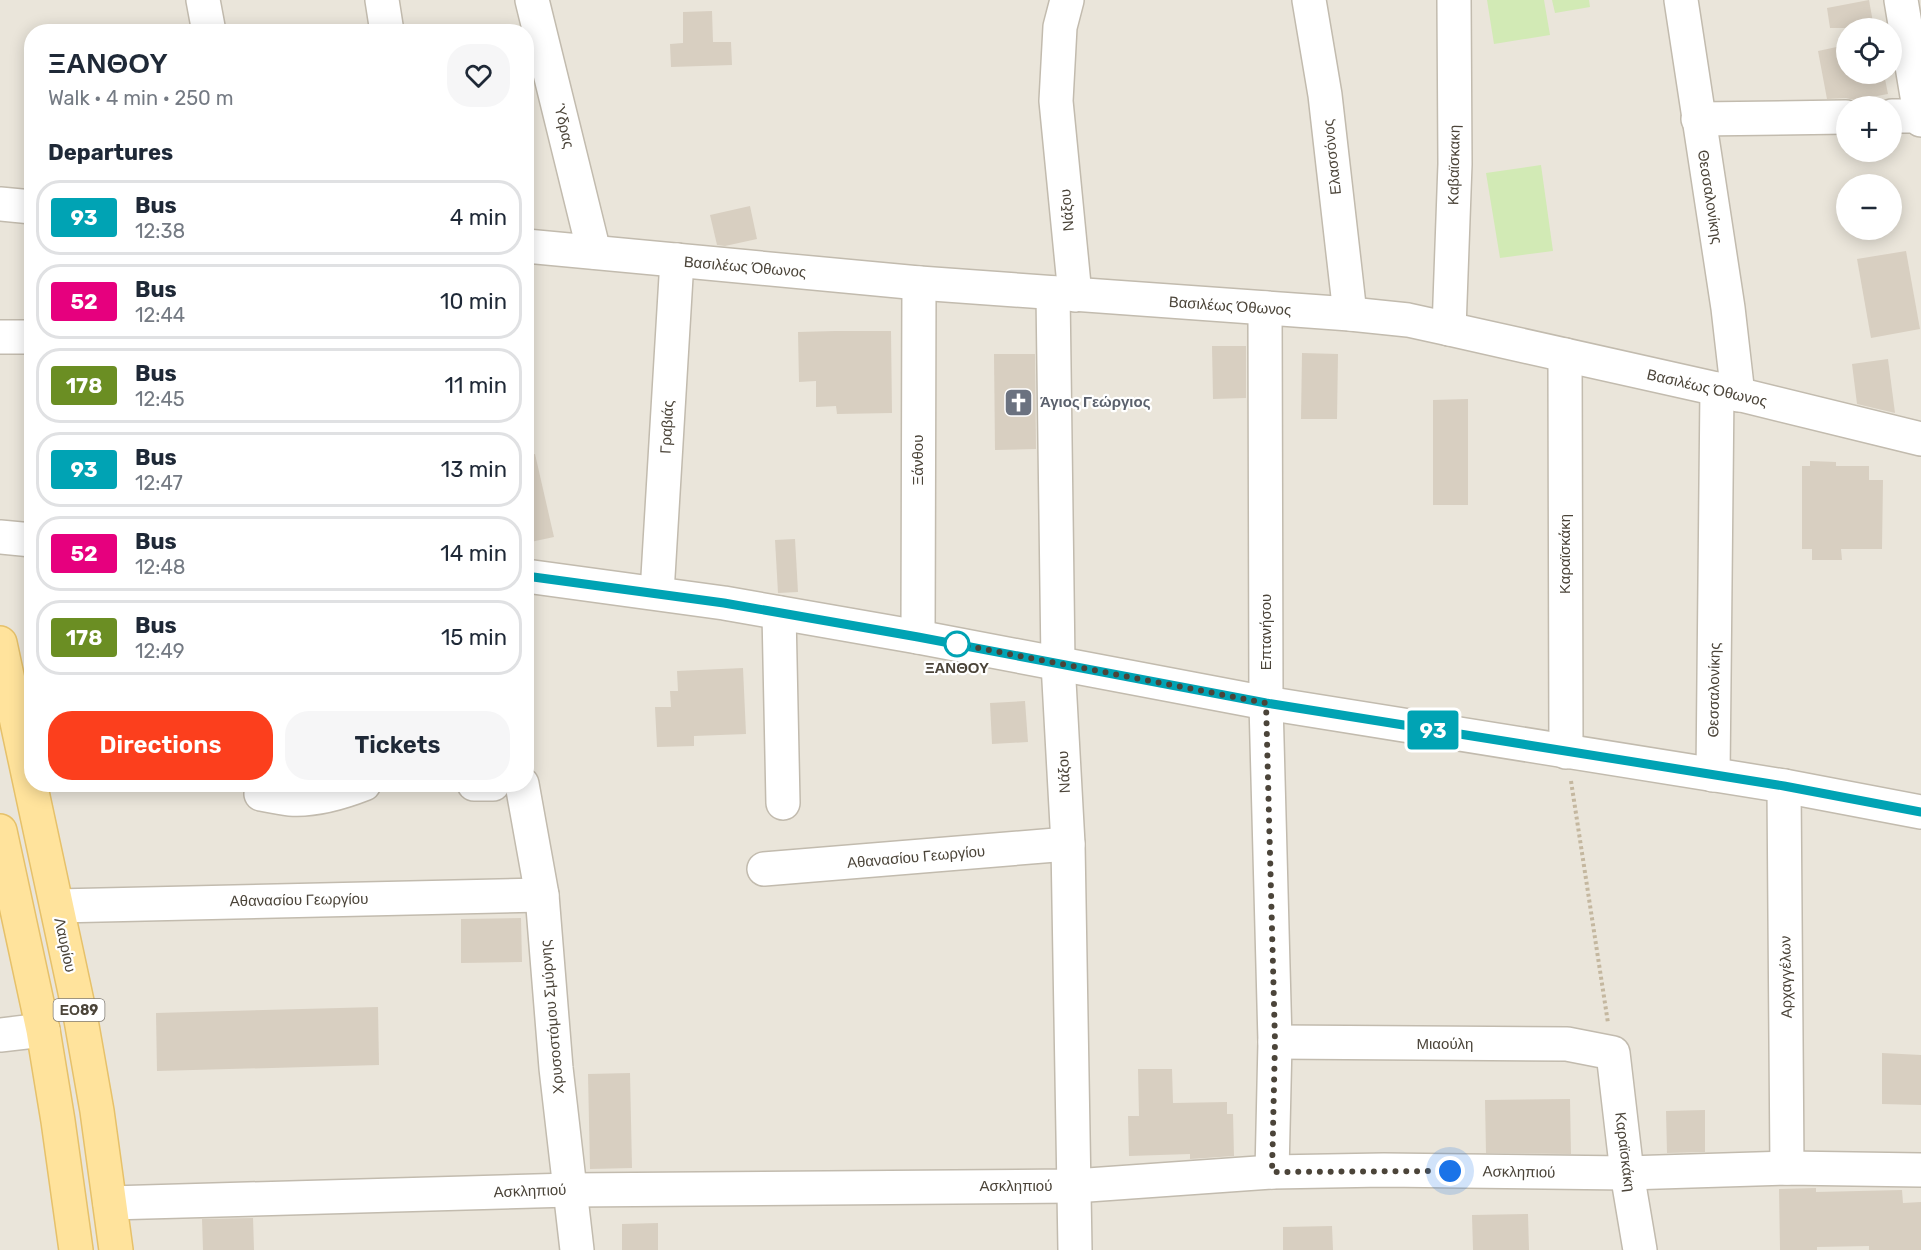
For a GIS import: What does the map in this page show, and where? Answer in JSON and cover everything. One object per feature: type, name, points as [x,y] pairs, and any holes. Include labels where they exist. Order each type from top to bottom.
[{"type":"main road","name":"Λαυρίου","points":[[0,643],[24,754]]},
{"type":"main road","name":"Λαυρίου","points":[[32,792],[81,1020],[116,1250]]},
{"type":"main road","name":"ΕΟ89","points":[[0,831],[5,876],[43,1030],[76,1250]]},
{"type":"street","points":[[203,0],[208,24]]},
{"type":"street","points":[[382,0],[386,24]]},
{"type":"street","name":"Ύδρας","points":[[532,0],[594,252]]},
{"type":"street","name":"Νάξου","points":[[1067,0],[1060,27],[1056,101],[1060,125],[1064,294],[1058,663],[1068,844],[1075,1250]]},
{"type":"street","name":"Ελασσόνος","points":[[1309,0],[1326,95],[1350,314]]},
{"type":"street","name":"Καβαϊσκακη","points":[[1449,329],[1455,164],[1454,0]]},
{"type":"street","name":"Θεσσαλονίκης","points":[[1681,0],[1728,308],[1713,775]]},
{"type":"street","points":[[1901,0],[1921,117],[1902,116]]},
{"type":"street","points":[[1698,119],[1836,117]]},
{"type":"street","points":[[0,204],[24,206]]},
{"type":"street","name":"Βασιλέως Όθωνος","points":[[534,247],[919,283],[1407,320],[1727,392],[1921,439]]},
{"type":"street","name":"Γραβιάς","points":[[657,594],[677,260]]},
{"type":"street","name":"Ξάνθου","points":[[918,637],[919,283]]},
{"type":"street","name":"Επτανήσου","points":[[1265,308],[1266,703],[1275,1042],[1272,1172]]},
{"type":"street","points":[[0,337],[24,337]]},
{"type":"street","name":"Καραϊσκάκη","points":[[1565,355],[1566,752]]},
{"type":"street","points":[[0,537],[24,539]]},
{"type":"street","points":[[534,577],[779,613],[1266,703],[1784,786],[1921,812]]},
{"type":"street","points":[[779,613],[783,803]]},
{"type":"street","name":"Αρχαγγέλων","points":[[1784,786],[1787,1168]]},
{"type":"street","points":[[261,794],[291,799],[313,798],[344,792]]},
{"type":"street","name":"Χρυσοστόμου Σμύρνης","points":[[523,792],[542,895],[556,1068],[577,1250]]},
{"type":"street","name":"Αθανασίου Γεωργίου","points":[[764,869],[1068,844]]},
{"type":"street","name":"Αθανασίου Γεωργίου","points":[[57,906],[542,895]]},
{"type":"street","points":[[0,1035],[43,1030]]},
{"type":"street","name":"Μιαούλη","points":[[1275,1042],[1567,1044],[1613,1053]]},
{"type":"street","name":"Καραϊσκάκη","points":[[1613,1053],[1627,1173],[1640,1250]]},
{"type":"street","name":"Ασκληπιού","points":[[110,1203],[570,1190],[1074,1186],[1272,1172],[1384,1170],[1627,1173],[1787,1168],[1921,1170]]},
{"type":"path","points":[[1566,752],[1613,1053]]},
{"type":"shaded area","points":[[0,0],[1921,0],[1921,1250],[0,1250]]},
{"type":"green space","points":[[1487,0],[1544,0],[1550,35],[1494,44]]},
{"type":"green space","points":[[1552,0],[1589,0],[1590,7],[1555,13]]},
{"type":"green space","points":[[1541,165],[1553,251],[1500,258],[1486,173]]},
{"type":"building","points":[[1869,0],[1872,18],[1836,18],[1836,28],[1830,28],[1827,8]]},
{"type":"building","points":[[712,11],[713,42],[731,42],[732,65],[671,67],[670,44],[683,43],[683,12]]},
{"type":"building","points":[[1836,47],[1836,84],[1886,84],[1888,94],[1836,96],[1836,99],[1827,99],[1818,51]]},
{"type":"building","points":[[750,206],[757,239],[725,246],[717,245],[710,215]]},
{"type":"building","points":[[1906,251],[1920,329],[1871,338],[1857,259]]},
{"type":"building","points":[[891,331],[892,413],[837,414],[836,406],[816,407],[816,381],[799,382],[798,332]]},
{"type":"building","points":[[1212,346],[1246,346],[1246,398],[1213,399]]},
{"type":"building","points":[[1302,353],[1338,354],[1337,419],[1301,419]]},
{"type":"building","name":"Άγιος Γεώργιος","points":[[994,354],[1035,354],[1036,449],[995,450]]},
{"type":"building","points":[[1888,359],[1895,413],[1857,404],[1852,364]]},
{"type":"building","points":[[1468,399],[1468,505],[1433,505],[1433,400]]},
{"type":"building","points":[[534,454],[554,537],[534,541]]},
{"type":"building","points":[[1810,461],[1836,462],[1836,466],[1869,466],[1869,480],[1883,480],[1882,549],[1841,549],[1842,560],[1812,560],[1812,549],[1802,549],[1802,466],[1810,466]]},
{"type":"building","points":[[795,539],[798,592],[778,593],[775,540]]},
{"type":"building","points":[[743,668],[746,734],[694,736],[694,746],[657,747],[655,707],[671,707],[670,691],[678,691],[677,671]]},
{"type":"building","points":[[1025,701],[1028,742],[992,744],[990,703]]},
{"type":"building","points":[[521,918],[522,962],[461,963],[461,919]]},
{"type":"building","points":[[378,1007],[379,1065],[157,1071],[156,1013]]},
{"type":"building","points":[[1882,1053],[1921,1055],[1921,1105],[1882,1104]]},
{"type":"building","points":[[1138,1069],[1172,1069],[1173,1103],[1227,1102],[1227,1114],[1233,1114],[1234,1156],[1190,1159],[1190,1154],[1129,1156],[1128,1116],[1139,1116]]},
{"type":"building","points":[[630,1073],[632,1168],[590,1169],[588,1074]]},
{"type":"building","points":[[1570,1099],[1571,1154],[1486,1153],[1485,1100]]},
{"type":"building","points":[[1705,1110],[1705,1152],[1667,1153],[1666,1111]]},
{"type":"building","points":[[1816,1188],[1816,1192],[1902,1190],[1903,1203],[1921,1202],[1921,1250],[1869,1250],[1869,1246],[1780,1250],[1779,1189]]},
{"type":"building","points":[[1528,1214],[1529,1250],[1473,1250],[1472,1215]]},
{"type":"building","points":[[253,1218],[254,1250],[203,1250],[202,1219]]},
{"type":"building","points":[[658,1223],[658,1250],[622,1250],[622,1224]]},
{"type":"building","points":[[1332,1226],[1333,1250],[1283,1250],[1283,1227]]},
{"type":"bus line","name":"93","points":[[534,577],[724,603],[1266,703],[1784,786],[1921,812]]},
{"type":"place","name":"Άγιος Γεώργιος","points":[[1019,402]]},
{"type":"place","name":"ΞΑΝΘΟΥ","points":[[957,644]]},
{"type":"route","points":[[957,644],[1266,703],[1275,1042],[1272,1172],[1450,1171]]}]
